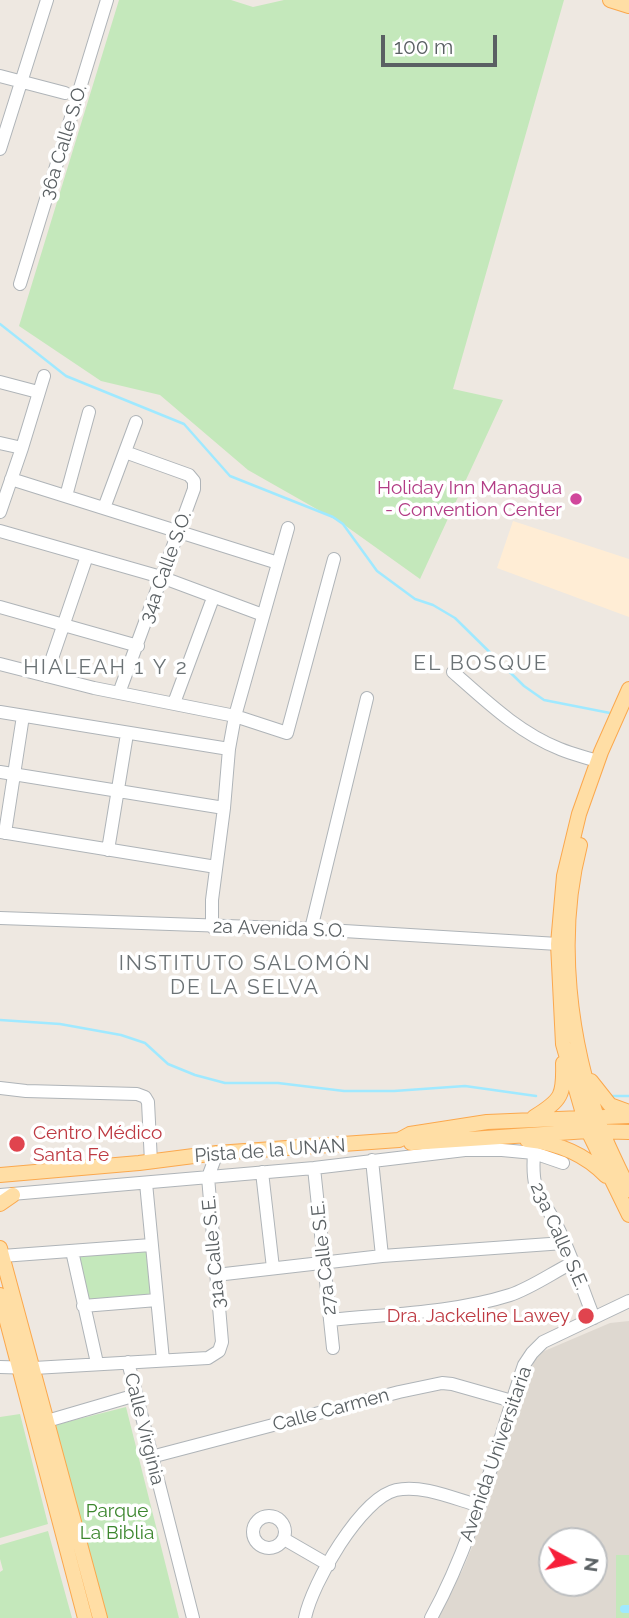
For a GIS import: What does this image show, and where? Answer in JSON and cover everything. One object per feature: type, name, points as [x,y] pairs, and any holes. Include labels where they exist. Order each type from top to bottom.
[{"type":"main road","points":[[610,0],[629,6]]},
{"type":"main road","points":[[532,1118],[551,1107],[563,1093],[564,1044],[558,944],[567,859],[597,761],[629,689]]},
{"type":"main road","points":[[629,710],[597,787],[578,853],[572,889],[569,944],[575,1033],[593,1124],[629,1190]]},
{"type":"main road","points":[[564,1044],[613,1183],[629,1215]]},
{"type":"main road","points":[[580,1057],[594,1087],[606,1101],[629,1114]]},
{"type":"main road","points":[[593,1124],[629,1114]]},
{"type":"main road","name":"Pista de la UNAN","points":[[399,1140],[410,1134],[532,1118],[593,1124]]},
{"type":"main road","points":[[593,1124],[629,1132]]},
{"type":"main road","name":"Pista de la UNAN","points":[[0,1175],[151,1162],[217,1153],[399,1140],[409,1143],[488,1137],[593,1124]]},
{"type":"main road","points":[[488,1137],[536,1141],[572,1152],[590,1161],[613,1183]]},
{"type":"main road","points":[[0,1167],[18,1174]]},
{"type":"main road","name":"Pista de la UNAN","points":[[0,1184],[64,1178],[99,1167]]},
{"type":"main road","points":[[0,1204],[7,1195]]},
{"type":"main road","points":[[1,1252],[85,1618]]},
{"type":"main road","points":[[0,1295],[47,1421],[100,1618]]},
{"type":"street","points":[[0,149],[47,0]]},
{"type":"street","name":"36a Calle S.O.","points":[[20,284],[107,0]]},
{"type":"street","points":[[0,76],[65,93]]},
{"type":"street","points":[[0,512],[44,376]]},
{"type":"street","points":[[0,382],[38,392]]},
{"type":"street","points":[[66,496],[89,412]]},
{"type":"street","points":[[104,508],[136,422]]},
{"type":"street","points":[[0,443],[22,448]]},
{"type":"street","name":"34a Calle S.O.","points":[[119,693],[194,489],[194,481],[190,475],[125,452]]},
{"type":"street","points":[[11,479],[278,563]]},
{"type":"street","points":[[212,927],[216,867],[235,716],[288,528]]},
{"type":"street","points":[[0,531],[161,577],[263,615]]},
{"type":"street","points":[[46,676],[87,556]]},
{"type":"street","points":[[0,664],[119,693],[235,716],[287,733],[334,559]]},
{"type":"street","points":[[174,703],[213,598]]},
{"type":"street","points":[[0,607],[138,646]]},
{"type":"street","points":[[453,672],[526,732],[559,749],[597,761]]},
{"type":"street","points":[[311,929],[367,698]]},
{"type":"street","points":[[0,712],[229,750]]},
{"type":"street","points":[[23,716],[3,833],[216,867]]},
{"type":"street","points":[[108,850],[127,734]]},
{"type":"street","points":[[0,772],[224,808]]},
{"type":"street","name":"2a Avenida S.O.","points":[[0,918],[311,929],[558,944]]},
{"type":"street","points":[[0,1088],[137,1094],[145,1097],[148,1102],[151,1162]]},
{"type":"street","points":[[355,1144],[355,1162]]},
{"type":"street","points":[[7,1195],[314,1168],[465,1150],[534,1153],[564,1163]]},
{"type":"street","name":"31a Calle S.E.","points":[[163,1360],[208,1358],[219,1351],[222,1342],[208,1177],[217,1153]]},
{"type":"street","name":"23a Calle S.E.","points":[[534,1153],[532,1175],[536,1192],[558,1228],[594,1318]]},
{"type":"street","points":[[372,1160],[382,1256]]},
{"type":"street","name":"27a Calle S.E.","points":[[314,1168],[333,1348]]},
{"type":"street","points":[[262,1172],[273,1268]]},
{"type":"street","points":[[0,1367],[27,1368],[163,1360],[146,1183]]},
{"type":"street","points":[[216,1275],[382,1256],[564,1243]]},
{"type":"street","points":[[1,1252],[72,1251],[150,1245]]},
{"type":"street","points":[[72,1251],[97,1363]]},
{"type":"street","points":[[330,1320],[440,1309],[492,1299],[513,1294],[572,1263]]},
{"type":"street","points":[[83,1306],[157,1300]]},
{"type":"street","name":"Avenida Universitaria","points":[[431,1618],[454,1575],[480,1506],[524,1365],[543,1342],[629,1301]]},
{"type":"street","name":"Calle Virginia","points":[[128,1363],[193,1618]]},
{"type":"street","name":"Calle Carmen","points":[[151,1457],[442,1383],[512,1401]]},
{"type":"street","points":[[47,1421],[136,1395]]},
{"type":"street","points":[[305,1618],[316,1588],[329,1565],[366,1508],[384,1494],[397,1489],[416,1489],[480,1506]]},
{"type":"street","points":[[284,1539],[329,1565]]},
{"type":"shaded area","points":[[513,521],[629,559],[629,617],[497,568]]},
{"type":"shaded area","points":[[629,1321],[629,1618],[435,1618],[462,1571],[472,1547],[534,1361],[542,1352],[610,1323]]},
{"type":"green space","points":[[119,0],[231,0],[253,7],[284,0],[564,0],[453,389],[503,400],[420,579],[343,524],[248,470],[160,395],[101,381],[19,326]]},
{"type":"green space","points":[[146,1251],[151,1296],[87,1302],[77,1257]]},
{"type":"green space","name":"Parque La Biblia","points":[[126,1407],[179,1618],[104,1618],[55,1425]]},
{"type":"green space","points":[[20,1414],[48,1524],[0,1538],[0,1417]]},
{"type":"green space","points":[[48,1531],[72,1618],[0,1618],[0,1572],[3,1570],[0,1545]]},
{"type":"green space","points":[[616,1555],[629,1555],[629,1618],[616,1618]]},
{"type":"waterway","points":[[0,324],[66,376],[184,424],[230,476],[333,517],[343,524],[377,571],[415,599],[433,605],[455,618],[524,686],[544,700],[610,713]]},
{"type":"waterway","points":[[0,1020],[60,1024],[121,1035],[145,1043],[168,1064],[225,1083],[278,1083],[344,1091],[465,1086],[536,1096]]},
{"type":"waterway","points":[[610,1096],[629,1096]]},
{"type":"waterway","points":[[624,1609],[629,1609]]},
{"type":"place","name":"Holiday Inn Managua - Convention Center","points":[[576,499]]},
{"type":"place","name":"Centro Médico Santa Fe","points":[[17,1144]]},
{"type":"place","name":"Dra. Jackeline Lawey","points":[[586,1316]]},
{"type":"district","name":"EL BOSQUE","points":[[481,664]]},
{"type":"district","name":"HIALEAH 1 Y 2","points":[[106,668]]},
{"type":"district","name":"INSTITUTO SALOMÓN DE LA SELVA","points":[[245,976]]}]
